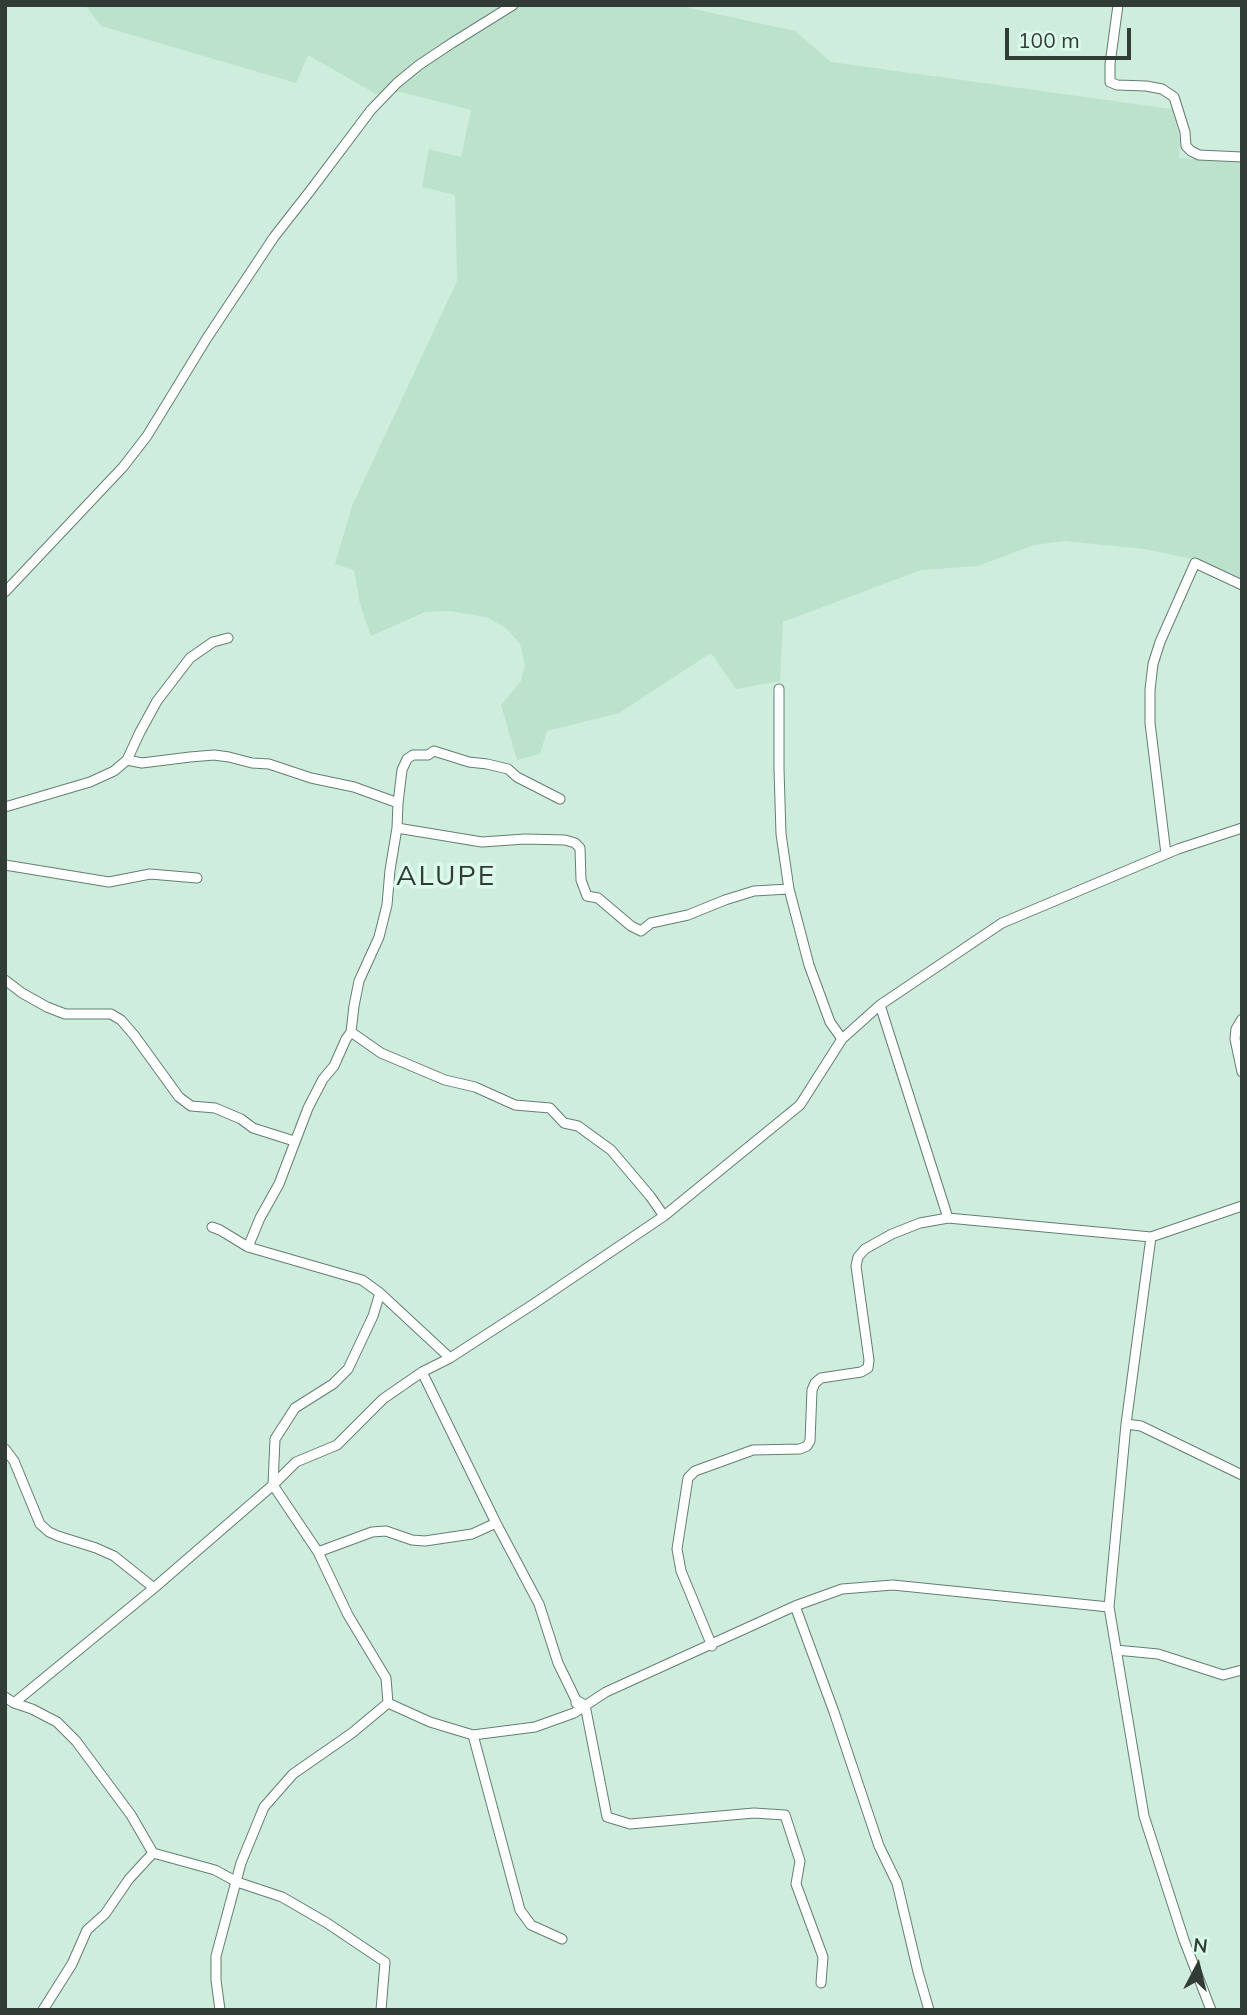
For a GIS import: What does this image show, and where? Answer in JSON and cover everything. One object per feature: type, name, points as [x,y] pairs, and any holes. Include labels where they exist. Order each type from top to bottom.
[{"type":"street","points":[[5,592],[123,467],[147,436],[274,236],[371,110],[419,65],[513,5]]},
{"type":"street","points":[[1118,5],[1110,82],[1162,89],[1174,97],[1185,132],[1186,146],[1191,151],[1199,155],[1242,157]]},
{"type":"street","points":[[1166,854],[1150,723],[1153,664],[1195,563],[1242,585]]},
{"type":"street","points":[[5,807],[90,782],[114,771],[127,760],[157,701],[190,657],[213,642],[228,638]]},
{"type":"street","points":[[779,689],[781,834],[789,889],[817,989],[830,1022],[842,1039]]},
{"type":"street","points":[[248,1247],[279,1184],[308,1108],[351,1032],[359,981],[379,937],[387,905],[402,770],[407,759],[413,755],[428,755],[434,751],[468,762],[508,769],[517,777],[560,799]]},
{"type":"street","points":[[127,760],[142,763],[214,755],[229,757],[269,764],[311,778],[354,787],[398,803]]},
{"type":"street","points":[[397,828],[482,842],[525,839],[565,840],[576,843],[580,848],[581,880],[587,896],[598,898],[631,926],[641,931],[651,923],[688,915],[754,891],[789,889]]},
{"type":"street","points":[[14,1703],[154,1588],[296,1462],[337,1445],[383,1398],[422,1372],[450,1358],[664,1216],[800,1105],[842,1039],[880,1005],[1002,923],[1166,854],[1242,828]]},
{"type":"street","points":[[5,865],[109,882],[150,874],[197,878]]},
{"type":"street","points":[[5,979],[22,993],[65,1014],[111,1014],[121,1020],[179,1097],[191,1106],[215,1108],[241,1119],[253,1128],[295,1141]]},
{"type":"street","points":[[880,1005],[947,1219]]},
{"type":"street","points":[[1242,1019],[1236,1029],[1235,1039],[1242,1072]]},
{"type":"street","points":[[351,1032],[381,1053],[445,1080],[475,1087],[515,1105],[550,1108],[565,1123],[578,1126],[611,1150],[664,1216]]},
{"type":"street","points":[[712,1646],[681,1570],[677,1549],[688,1478],[695,1471],[753,1450],[807,1447],[810,1441],[812,1390],[815,1383],[821,1378],[861,1372],[867,1368],[869,1360],[856,1266],[858,1257],[865,1249],[920,1223],[947,1219],[1151,1237],[1242,1206]]},
{"type":"street","points":[[212,1227],[248,1247],[362,1280],[380,1293],[450,1358]]},
{"type":"street","points":[[1151,1237],[1126,1424],[1109,1607],[1144,1816],[1184,1940],[1211,2010]]},
{"type":"street","points":[[380,1293],[373,1316],[348,1369],[333,1384],[295,1408],[275,1439],[273,1485],[318,1552],[348,1615],[386,1678],[388,1703]]},
{"type":"street","points":[[422,1372],[539,1604],[558,1663],[581,1702],[607,1818],[630,1824],[754,1813],[785,1815],[800,1861],[796,1884],[823,1957],[821,1983]]},
{"type":"street","points":[[1126,1424],[1141,1426],[1242,1475]]},
{"type":"street","points":[[5,1449],[14,1461],[40,1524],[48,1532],[114,1556],[154,1588]]},
{"type":"street","points":[[318,1552],[372,1532],[386,1531],[412,1540],[425,1541],[472,1534],[496,1522]]},
{"type":"street","points":[[388,1703],[429,1722],[473,1735],[536,1727],[574,1713],[581,1702],[712,1646],[795,1606],[842,1589],[893,1586],[1109,1607]]},
{"type":"street","points":[[795,1606],[879,1846],[897,1883],[929,2010]]},
{"type":"street","points":[[1116,1650],[1158,1654],[1223,1675],[1242,1670]]},
{"type":"street","points":[[5,1697],[57,1722],[76,1741],[131,1815],[153,1853],[215,1870],[237,1882],[282,1897],[385,1962],[381,2010]]},
{"type":"street","points":[[220,2010],[216,1956],[241,1863],[264,1807],[293,1774],[352,1733],[388,1703]]},
{"type":"street","points":[[473,1735],[520,1910],[531,1926],[562,1939]]},
{"type":"street","points":[[43,2010],[72,1964],[87,1930],[104,1914],[129,1879],[153,1853]]},
{"type":"shaded area","points":[[85,5],[690,5],[689,8],[795,31],[831,62],[1172,109],[1180,140],[1179,158],[1242,162],[1242,580],[1197,560],[1145,549],[1064,541],[1034,545],[978,566],[921,570],[783,622],[780,681],[736,689],[711,653],[619,713],[547,731],[540,754],[517,760],[501,705],[521,681],[525,665],[520,644],[506,628],[486,617],[449,611],[425,612],[371,636],[360,604],[354,570],[335,564],[352,506],[457,281],[455,195],[422,187],[429,149],[461,157],[471,110],[401,92],[376,94],[308,55],[296,83],[101,26]]},
{"type":"district","name":"ALUPE","points":[[446,877]]}]
